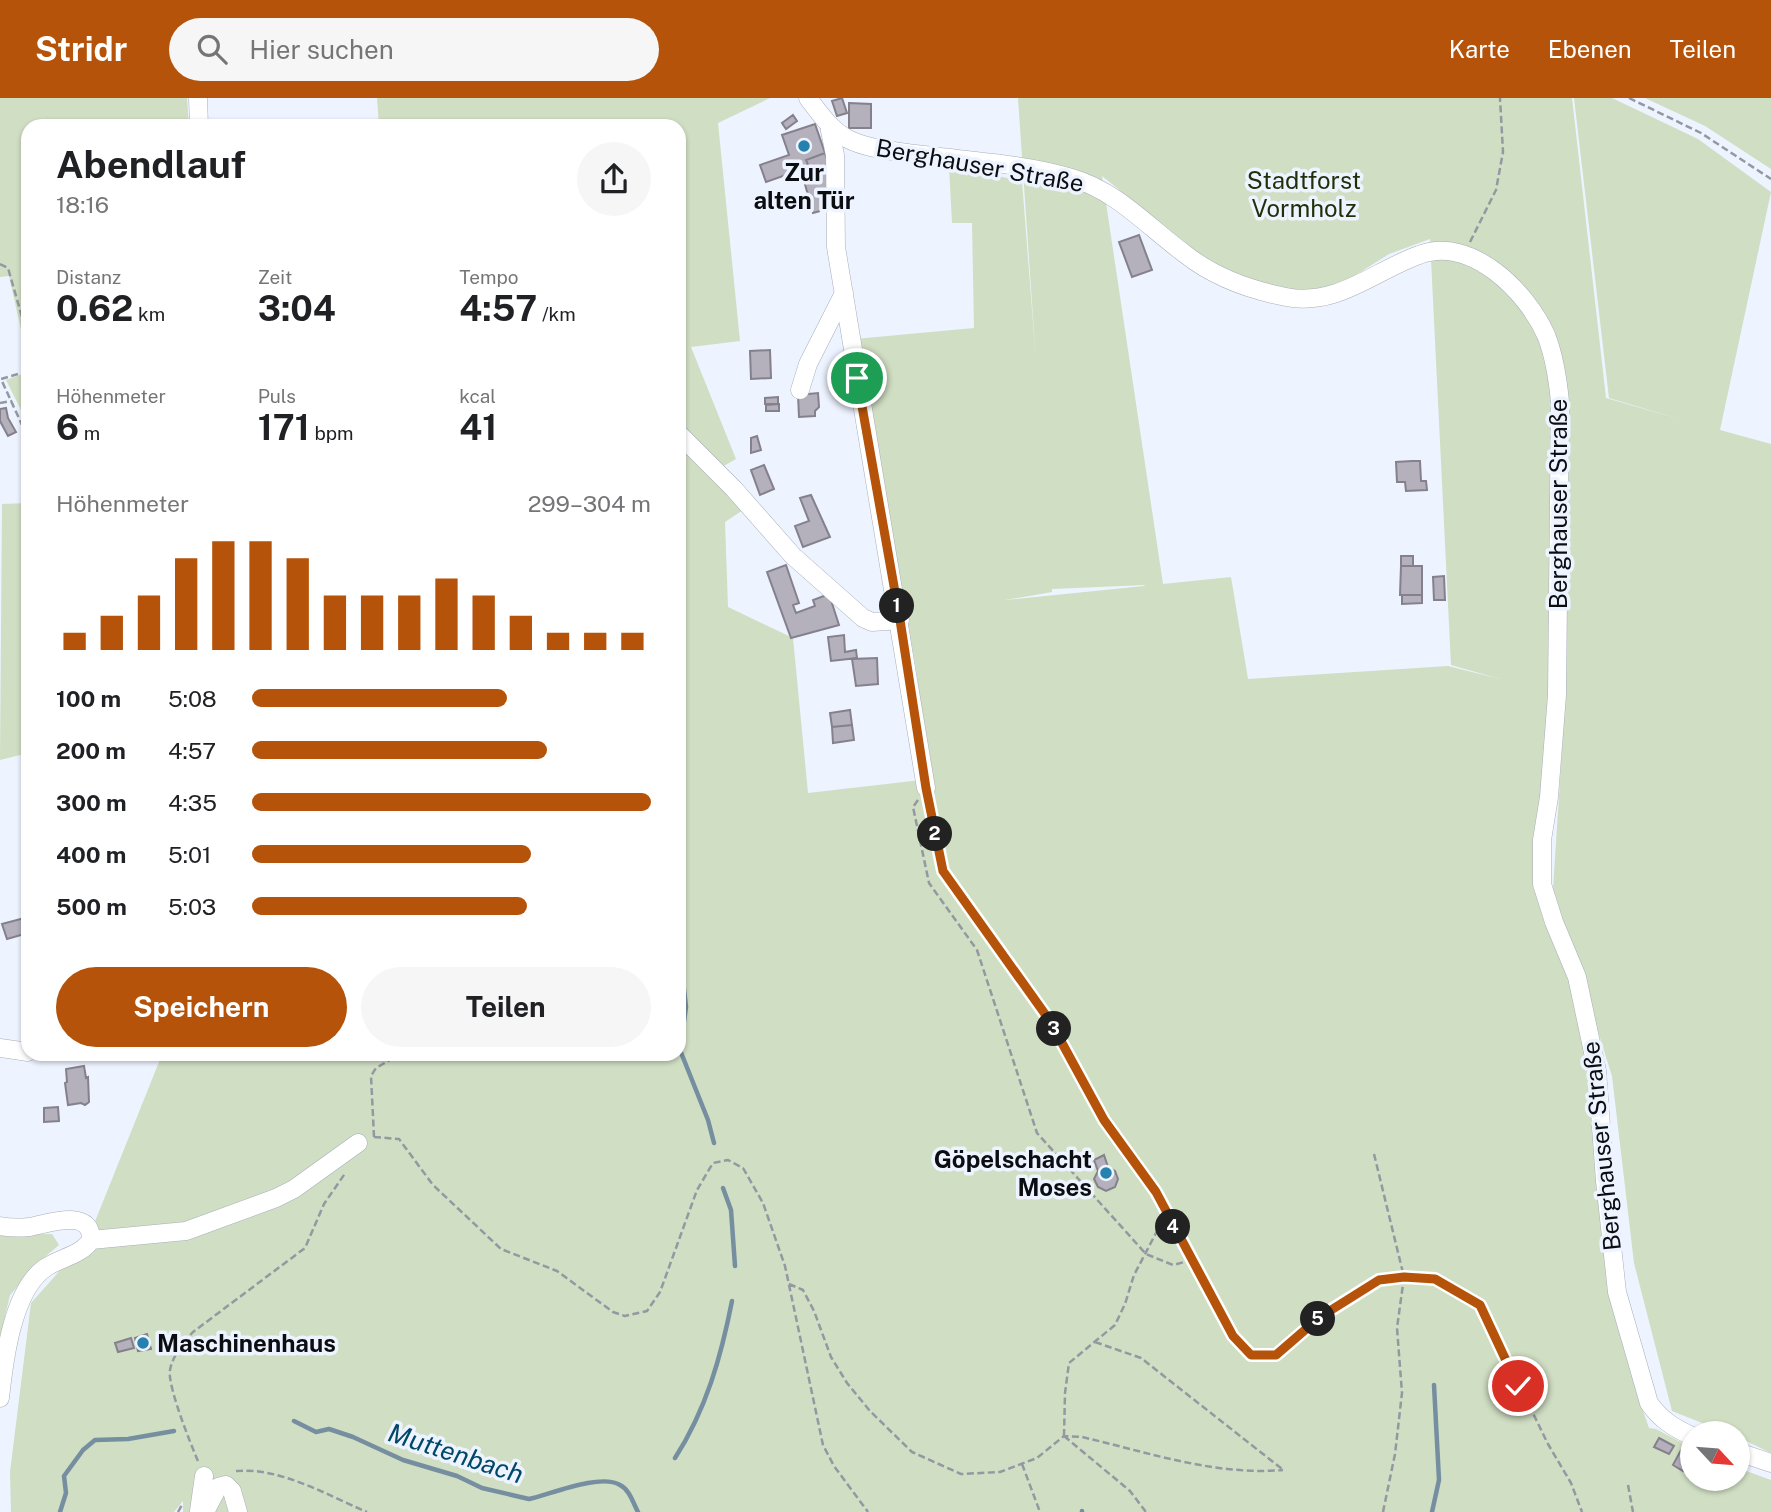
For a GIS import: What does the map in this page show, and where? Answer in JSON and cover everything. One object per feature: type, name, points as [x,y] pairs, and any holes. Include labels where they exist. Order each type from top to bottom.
[{"type":"street","points":[[198,98],[199,119]]},
{"type":"street","name":"Berghauser Straße","points":[[808,98],[830,126],[850,140],[871,146],[1072,177],[1110,194],[1186,256],[1244,287],[1271,295],[1296,299],[1321,298],[1354,288],[1420,254],[1443,252],[1463,254],[1495,269],[1524,300],[1546,335],[1560,402],[1557,695],[1549,797],[1542,840],[1542,884],[1554,922],[1577,977],[1597,1071],[1617,1292],[1650,1403],[1658,1416],[1680,1430]]},
{"type":"street","points":[[830,126],[835,155],[836,247],[926,788]]},
{"type":"street","points":[[800,390],[808,364],[844,293]]},
{"type":"street","points":[[686,441],[734,489],[793,556],[863,618],[883,623],[900,620]]},
{"type":"street","points":[[0,1048],[21,1051]]},
{"type":"street","points":[[91,1240],[186,1231],[263,1203],[294,1189],[366,1140]]},
{"type":"street","points":[[0,1226],[30,1227],[72,1219],[84,1224],[91,1235],[91,1240],[83,1250],[49,1265],[31,1281],[15,1316],[0,1398]]},
{"type":"street","points":[[1765,1461],[1771,1444]]},
{"type":"street","points":[[204,1476],[199,1511],[203,1512],[218,1487],[226,1485],[232,1491],[238,1512]]},
{"type":"path","points":[[1463,254],[1496,190],[1503,152],[1500,98]]},
{"type":"path","points":[[1629,98],[1701,133],[1771,178]]},
{"type":"path","points":[[0,264],[8,268],[21,308]]},
{"type":"path","points":[[21,373],[1,379],[21,422]]},
{"type":"path","points":[[0,403],[12,401]]},
{"type":"path","points":[[926,788],[943,871],[1050,1021],[1104,1120],[1156,1192],[1233,1336],[1251,1355],[1276,1355],[1320,1317],[1379,1280],[1404,1277],[1435,1279],[1480,1305],[1548,1444],[1571,1483],[1582,1512]]},
{"type":"path","points":[[926,788],[913,807],[929,883],[977,950],[1037,1133],[1146,1254],[1173,1265],[1193,1260]]},
{"type":"path","points":[[389,1061],[376,1068],[371,1076],[366,1140],[399,1139],[433,1185],[501,1249],[557,1271],[613,1312],[625,1316],[647,1311],[660,1292],[697,1190],[713,1163],[728,1160],[743,1168],[763,1203],[789,1284],[823,1445],[834,1466],[868,1512]]},
{"type":"path","points":[[1374,1154],[1404,1277],[1397,1328],[1402,1394],[1395,1454],[1382,1512]]},
{"type":"path","points":[[204,1476],[175,1400],[169,1371],[183,1344],[193,1332],[305,1248],[324,1204],[348,1168]]},
{"type":"path","points":[[1064,1436],[1069,1363],[1115,1325],[1134,1275],[1166,1214]]},
{"type":"path","points":[[789,1284],[803,1290],[831,1357],[847,1383],[870,1411],[912,1452],[961,1474],[1000,1472],[1022,1464],[1037,1458],[1064,1436],[1082,1437],[1208,1466],[1253,1473],[1283,1470],[1140,1358],[1095,1342]]},
{"type":"path","points":[[1064,1436],[1130,1491],[1146,1512]]},
{"type":"path","points":[[1022,1464],[1040,1512]]},
{"type":"path","points":[[231,1472],[256,1469],[298,1483],[367,1512]]},
{"type":"path","points":[[1628,1485],[1633,1512]]},
{"type":"green space","points":[[0,98],[187,98],[188,119],[21,119],[21,330],[9,276],[0,277]]},
{"type":"green space","points":[[377,98],[770,98],[718,123],[740,341],[691,347],[736,459],[720,468],[686,432],[686,119],[378,119]]},
{"type":"green space","name":"Stadtforst Vormholz","points":[[1018,98],[1572,98],[1606,398],[1683,420],[1609,398],[1574,98],[1612,98],[1698,139],[1771,192],[1720,430],[1771,444],[1771,1453],[1750,1443],[1750,1421],[1697,1421],[1672,1411],[1634,1263],[1612,1076],[1553,889],[1566,688],[1550,691],[1544,795],[1533,887],[1573,980],[1641,1405],[1649,1428],[1680,1442],[1680,1491],[1750,1491],[1750,1472],[1771,1480],[1771,1512],[183,1512],[183,1501],[174,1512],[11,1512],[10,1472],[31,1303],[64,1266],[93,1253],[100,1242],[92,1229],[159,1061],[686,1061],[686,453],[743,510],[725,522],[728,607],[793,638],[808,793],[930,779],[916,668],[855,339],[974,328],[972,223],[952,223],[949,166],[1022,181],[1036,361]],"holes":[[[1102,176],[1224,271],[1290,293],[1332,290],[1389,254],[1430,239],[1451,665],[1500,679],[1448,666],[1248,679],[1231,577],[1163,584]],[[1145,585],[1005,600],[1052,592],[1052,589]]]},
{"type":"green space","points":[[1645,98],[1771,98],[1771,169],[1705,126]]},
{"type":"green space","points":[[21,375],[21,410],[6,380]]},
{"type":"green space","points":[[21,503],[21,755],[0,760],[2,504]]},
{"type":"green space","points":[[52,1234],[59,1245],[41,1260],[10,1295],[0,1337],[0,1235]]},
{"type":"building","points":[[842,98],[847,113],[837,116],[832,101]]},
{"type":"building","points":[[849,103],[871,104],[871,128],[849,128]]},
{"type":"building","points":[[793,115],[797,121],[786,129],[782,123]]},
{"type":"building","name":"Zur alten Tür","points":[[815,124],[825,153],[806,160],[809,167],[766,182],[760,165],[789,155],[782,135]]},
{"type":"building","points":[[825,153],[830,169],[831,208],[813,213],[801,170],[809,167],[806,160]]},
{"type":"building","points":[[1139,235],[1152,270],[1132,277],[1119,242]]},
{"type":"building","points":[[770,350],[771,378],[751,379],[750,351]]},
{"type":"building","points":[[818,393],[819,407],[815,416],[799,417],[798,395]]},
{"type":"building","points":[[778,397],[778,404],[765,404],[765,398]]},
{"type":"building","points":[[779,404],[779,411],[766,411],[766,405]]},
{"type":"building","points":[[6,408],[16,432],[8,436],[0,421],[0,409]]},
{"type":"building","points":[[757,436],[761,450],[751,453],[751,438]]},
{"type":"building","points":[[1420,461],[1421,481],[1426,481],[1427,490],[1406,491],[1405,482],[1397,482],[1396,462]]},
{"type":"building","points":[[764,465],[774,489],[760,495],[751,470]]},
{"type":"building","points":[[811,495],[830,537],[803,547],[795,526],[809,521],[800,498]]},
{"type":"building","points":[[1401,556],[1413,556],[1413,566],[1401,566]]},
{"type":"building","points":[[786,565],[799,603],[793,605],[796,613],[815,606],[813,600],[829,594],[839,625],[791,638],[767,572]]},
{"type":"building","points":[[1401,566],[1422,566],[1422,595],[1400,595]]},
{"type":"building","points":[[1444,576],[1445,600],[1434,600],[1433,577]]},
{"type":"building","points":[[1402,595],[1422,595],[1422,603],[1402,604]]},
{"type":"building","points":[[844,635],[845,652],[856,650],[857,658],[831,661],[828,637]]},
{"type":"building","points":[[877,658],[878,684],[856,686],[852,659]]},
{"type":"building","points":[[850,710],[852,725],[832,727],[830,713]]},
{"type":"building","points":[[852,725],[854,740],[833,743],[832,727]]},
{"type":"building","points":[[21,919],[21,935],[7,939],[2,924]]},
{"type":"building","points":[[84,1066],[86,1078],[88,1077],[89,1102],[85,1105],[68,1105],[66,1069]]},
{"type":"building","points":[[58,1107],[59,1121],[44,1122],[44,1108]]},
{"type":"building","name":"Göpelschacht Moses","points":[[1104,1155],[1108,1167],[1115,1171],[1118,1179],[1115,1187],[1106,1191],[1098,1187],[1094,1179],[1098,1171],[1094,1160]]},
{"type":"building","name":"Maschinenhaus","points":[[147,1334],[151,1349],[138,1351],[135,1338]]},
{"type":"building","points":[[131,1338],[134,1348],[118,1352],[115,1343]]},
{"type":"building","points":[[1659,1438],[1674,1446],[1669,1454],[1654,1447]]},
{"type":"building","points":[[1680,1452],[1680,1469],[1673,1465]]},
{"type":"waterway","points":[[684,1061],[708,1120],[714,1143]]},
{"type":"waterway","points":[[723,1188],[731,1210],[735,1266]]},
{"type":"waterway","points":[[675,1458],[704,1402],[723,1342],[732,1301]]},
{"type":"waterway","points":[[1432,1512],[1439,1480],[1434,1385]]},
{"type":"waterway","name":"Muttenbach","points":[[294,1421],[316,1432],[329,1429],[353,1437],[403,1460],[457,1476],[482,1488],[529,1499],[588,1483],[611,1482],[626,1490],[638,1512]]},
{"type":"waterway","name":"Muttenbach","points":[[60,1512],[66,1493],[64,1476],[83,1450],[95,1440],[128,1439],[174,1431]]},
{"type":"place","name":"Zur alten Tür","points":[[804,146]]},
{"type":"place","name":"Göpelschacht Moses","points":[[1106,1173]]},
{"type":"place","name":"Maschinenhaus","points":[[143,1343]]},
{"type":"route","points":[[857,378],[900,620],[926,788],[943,871],[1050,1021],[1104,1120],[1156,1192],[1233,1336],[1251,1355],[1276,1355],[1320,1317],[1379,1280],[1404,1277],[1435,1279],[1480,1305],[1518,1386]]}]
